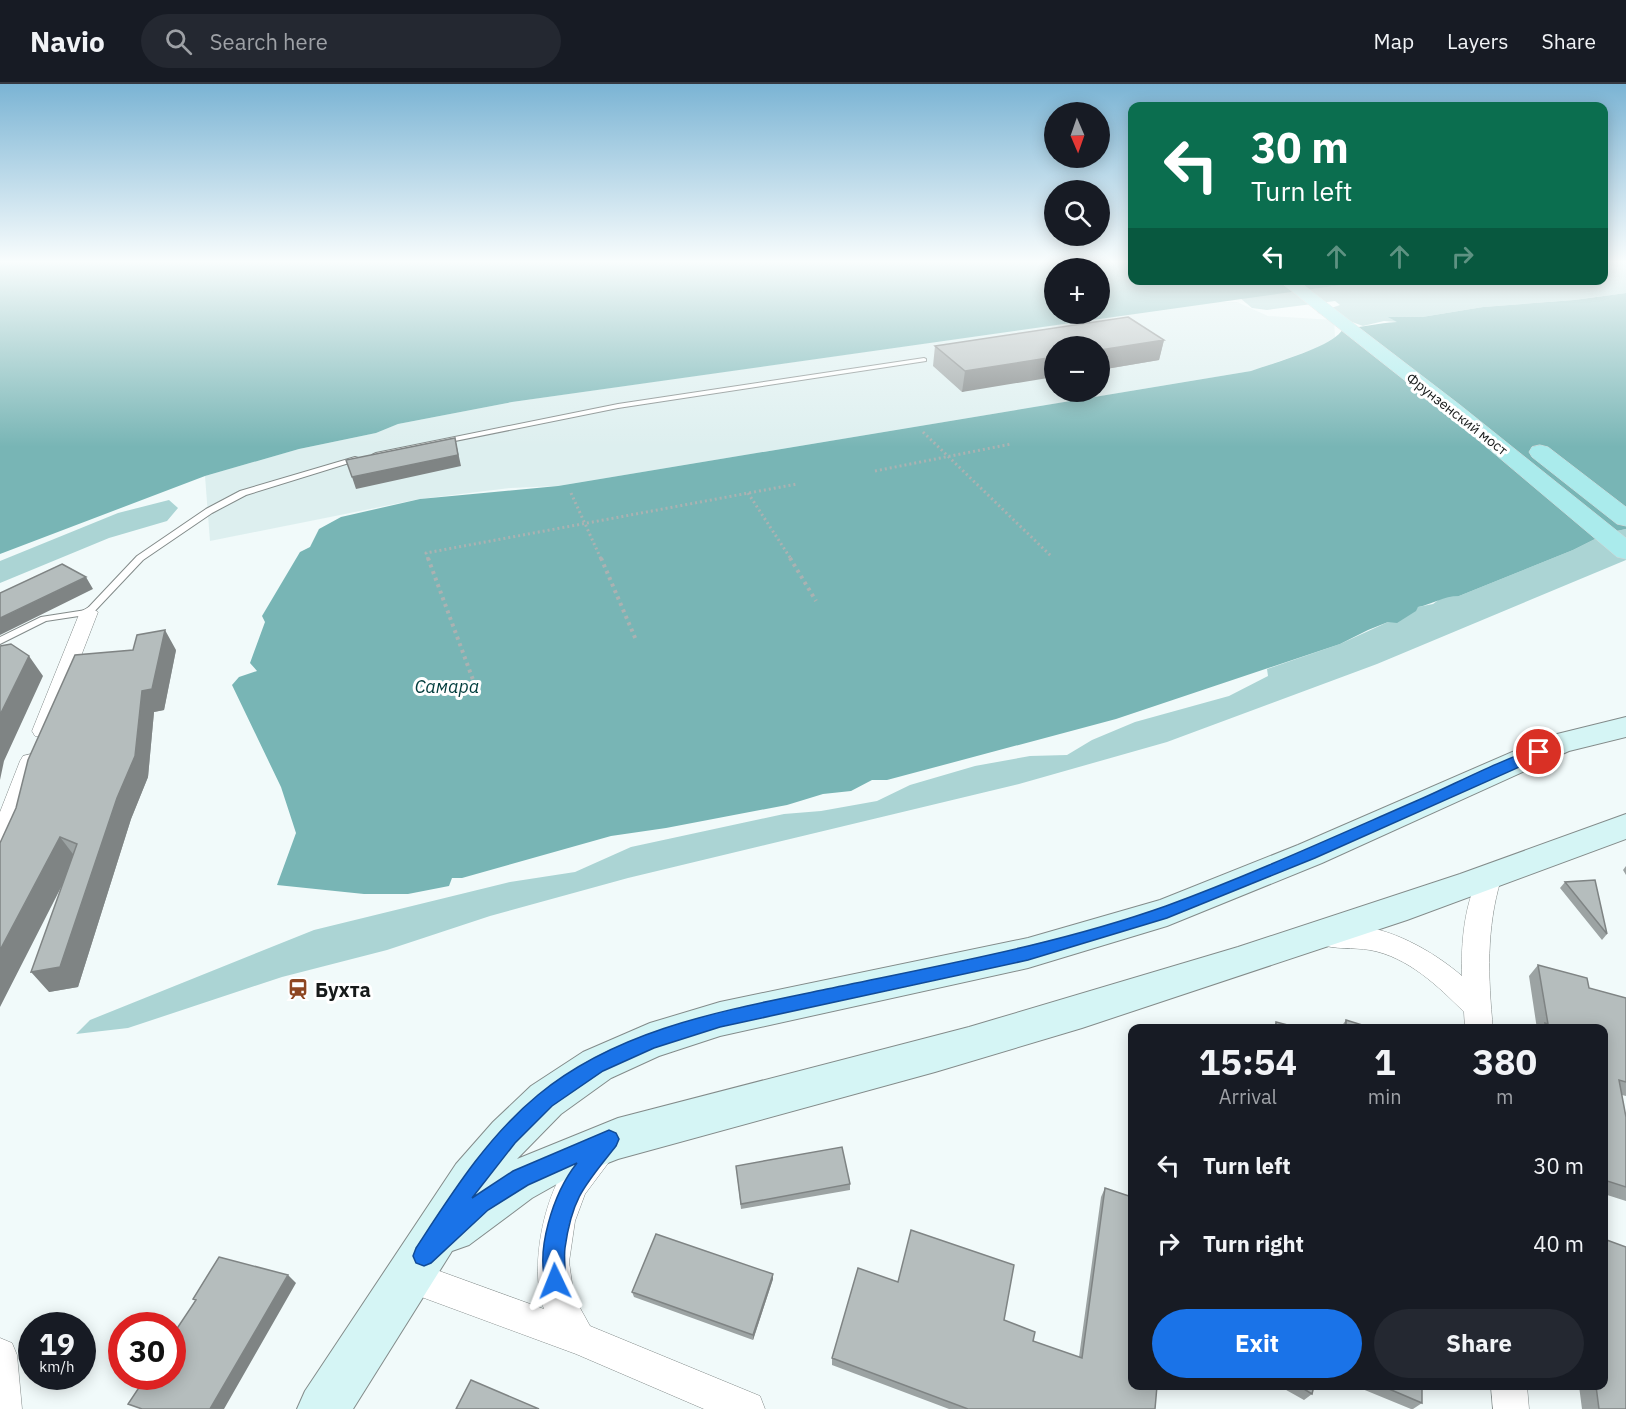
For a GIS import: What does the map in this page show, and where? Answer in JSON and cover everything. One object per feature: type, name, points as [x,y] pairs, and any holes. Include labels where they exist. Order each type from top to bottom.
[{"type":"main road","name":"Фрунзенский мост","points":[[1342,324],[1453,410],[1626,551]]},
{"type":"main road","name":"Фрунзенский мост","points":[[1370,324],[1479,404]]},
{"type":"main road","name":"Фрунзенский мост","points":[[1525,440],[1626,519]]},
{"type":"main road","points":[[323,1409],[472,1179],[508,1137],[546,1100],[597,1065],[650,1041],[720,1019],[1028,953],[1167,912],[1310,854],[1560,743],[1626,727]]},
{"type":"main road","points":[[417,1266],[481,1203],[520,1178],[609,1139],[999,1036],[1316,938],[1489,879],[1626,826]]},
{"type":"street","points":[[0,841],[89,612]]},
{"type":"street","points":[[1478,1018],[1474,945],[1478,911],[1489,879]]},
{"type":"street","points":[[1316,938],[1347,935],[1399,947],[1425,961],[1455,983],[1478,1018]]},
{"type":"street","points":[[578,1338],[558,1301],[553,1262],[559,1221],[573,1184],[609,1139]]},
{"type":"street","points":[[417,1266],[578,1338],[747,1409]]},
{"type":"street","points":[[0,1355],[4,1409]]},
{"type":"street","points":[[1509,1390],[1511,1409]]},
{"type":"lane","points":[[0,641],[44,619],[89,612],[140,558],[209,511],[243,493],[304,473],[404,448],[607,409],[924,360]]},
{"type":"path","points":[[923,432],[1052,557]]},
{"type":"path","points":[[875,471],[1011,444]]},
{"type":"path","points":[[479,696],[426,553],[797,484]]},
{"type":"path","points":[[571,493],[583,524],[612,580],[636,640]]},
{"type":"path","points":[[748,493],[774,530],[816,602]]},
{"type":"shaded area","points":[[1060,324],[1334,324],[1335,337],[1320,347],[1251,371],[1110,394],[1110,336],[1044,336],[1044,402],[1064,402],[558,486],[511,488],[420,499],[210,541],[205,476],[299,449],[376,433],[398,424],[512,402]]},
{"type":"shaded area","points":[[169,500],[178,508],[167,521],[109,538],[0,583],[0,561],[118,513]]},
{"type":"shaded area","points":[[1626,529],[1626,560],[1377,664],[1167,742],[1019,784],[628,878],[490,916],[387,950],[282,977],[128,1028],[76,1034],[90,1020],[314,930],[510,882],[575,872],[631,847],[784,814],[821,811],[877,801],[910,785],[975,766],[1030,756],[1067,755],[1092,740],[1135,722],[1229,696],[1268,676],[1267,669],[1340,644],[1388,622],[1397,622],[1418,607],[1433,604],[1444,596],[1459,596],[1573,550],[1607,533]]},
{"type":"water","points":[[0,324],[1064,324],[512,402],[398,424],[376,433],[299,449],[205,476],[0,554]]},
{"type":"water","name":"Самара","points":[[1377,324],[1626,324],[1626,529],[1607,533],[1573,550],[1459,596],[1448,597],[1418,607],[1416,611],[1397,623],[1388,622],[1340,644],[1116,719],[887,780],[872,780],[851,791],[823,794],[787,805],[666,828],[611,836],[462,878],[452,878],[449,886],[408,894],[364,894],[277,885],[296,833],[281,787],[232,685],[239,677],[257,671],[250,663],[265,622],[262,616],[300,552],[310,547],[319,529],[341,517],[420,499],[558,486],[1064,402],[1110,402],[1110,394],[1251,371],[1315,348],[1337,336],[1343,329]]},
{"type":"building","points":[[1081,324],[1139,324],[1164,340],[1110,348],[1110,336],[1044,336],[1044,359],[965,371],[935,346]]},
{"type":"building","points":[[455,438],[458,455],[352,477],[346,460]]},
{"type":"building","points":[[62,564],[86,577],[0,618],[0,593]]},
{"type":"building","points":[[165,630],[152,689],[142,691],[135,756],[117,798],[60,967],[31,972],[77,844],[60,837],[0,950],[0,843],[16,808],[28,760],[75,655],[133,650],[137,635]]},
{"type":"building","points":[[11,644],[29,656],[0,715],[0,646]]},
{"type":"building","points":[[1595,880],[1607,934],[1565,882]]},
{"type":"building","points":[[1538,965],[1587,978],[1589,988],[1626,998],[1626,1082],[1619,1080],[1626,1117],[1626,1187],[1608,1181],[1608,1024],[1548,1024]]},
{"type":"building","points":[[1346,1020],[1359,1024],[1346,1024]]},
{"type":"building","points":[[842,1147],[850,1184],[741,1204],[736,1166]]},
{"type":"building","points":[[1105,1188],[1128,1196],[1128,1390],[1157,1390],[1155,1409],[968,1409],[832,1358],[858,1268],[898,1282],[911,1230],[1014,1265],[1004,1320],[1035,1332],[1033,1341],[1082,1358]]},
{"type":"building","points":[[656,1234],[773,1274],[753,1335],[632,1292]]},
{"type":"building","points":[[1608,1240],[1626,1247],[1626,1409],[1599,1409],[1597,1390],[1608,1390]]},
{"type":"building","points":[[219,1257],[288,1275],[210,1409],[142,1409],[128,1404],[137,1390],[186,1390],[186,1315],[196,1300],[193,1299]]},
{"type":"building","points":[[471,1380],[539,1409],[456,1409]]},
{"type":"building","points":[[1391,1390],[1422,1390],[1422,1403]]},
{"type":"place","name":"Бухта","points":[[298,989]]},
{"type":"route","points":[[555,1281],[553,1262],[559,1221],[573,1184],[609,1139],[520,1178],[481,1203],[424,1256],[472,1179],[508,1137],[546,1100],[597,1065],[650,1041],[720,1019],[1028,953],[1167,912],[1310,854],[1539,752]]}]
